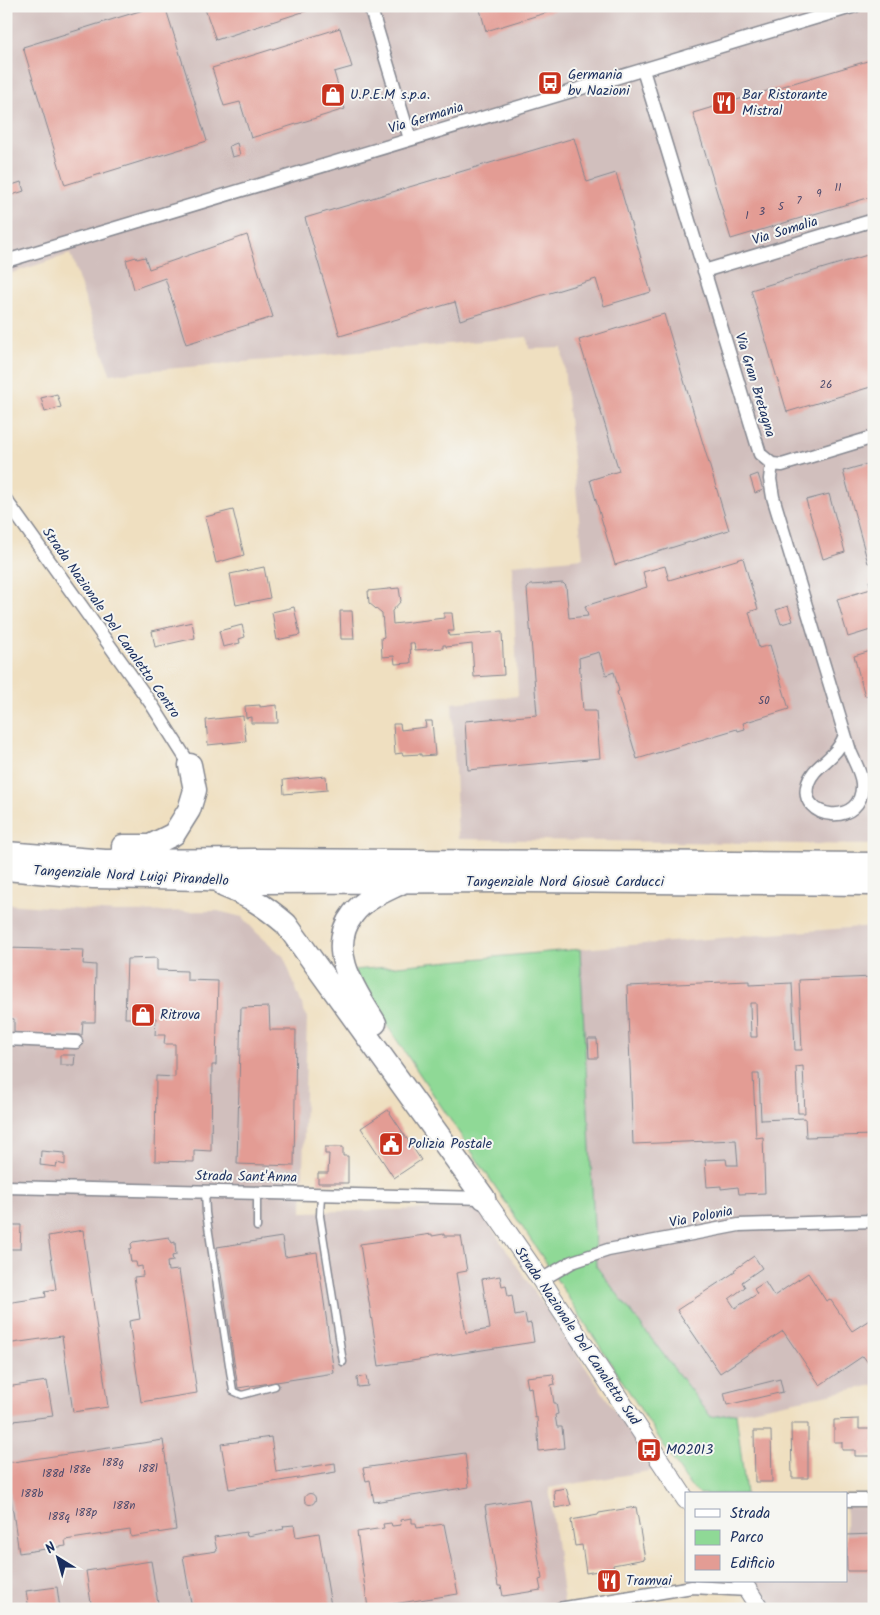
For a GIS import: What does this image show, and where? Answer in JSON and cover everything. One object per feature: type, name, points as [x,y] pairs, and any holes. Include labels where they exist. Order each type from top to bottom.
[{"type":"highway","points":[[32,855],[51,844],[150,846],[174,834],[189,810],[195,790],[190,765]]},
{"type":"highway","name":"Tangenziale Nord Luigi Pirandello","points":[[6,853],[105,861],[257,860]]},
{"type":"highway","name":"Tangenziale Nord Giosuè Carducci","points":[[257,860],[874,864]]},
{"type":"highway","name":"Tangenziale Nord Luigi Pirandello","points":[[6,869],[93,877],[256,882]]},
{"type":"highway","points":[[206,879],[248,896],[267,907],[286,924],[484,1198]]},
{"type":"highway","points":[[407,881],[366,902],[353,914],[344,928],[341,944],[344,966],[354,989],[484,1198]]},
{"type":"highway","name":"Tangenziale Nord Giosuè Carducci","points":[[256,882],[874,884]]},
{"type":"main road","name":"Strada Nazionale Del Canaletto Sud","points":[[484,1198],[541,1280],[685,1498]]},
{"type":"main road","points":[[745,1586],[760,1609]]},
{"type":"street","points":[[370,6],[410,139]]},
{"type":"street","name":"Via Germania","points":[[6,261],[855,6]]},
{"type":"street","name":"Via Gran Bretagna","points":[[643,70],[760,454],[772,464]]},
{"type":"street","name":"Via Somalia","points":[[704,271],[874,220]]},
{"type":"street","points":[[845,735],[840,746],[811,776],[807,785],[808,797],[812,805],[828,814],[846,813],[855,806],[862,793],[862,782],[845,735],[773,497],[770,479],[772,464],[782,465],[874,437]]},
{"type":"street","name":"Strada Nazionale Del Canaletto Centro","points":[[6,500],[152,705],[190,765]]},
{"type":"street","points":[[6,1039],[76,1042]]},
{"type":"street","name":"Strada Sant'Anna","points":[[6,1187],[484,1198]]},
{"type":"street","name":"Via Polonia","points":[[541,1280],[572,1262],[608,1250],[739,1225],[874,1221]]},
{"type":"street","points":[[848,1500],[874,1500]]},
{"type":"street","points":[[559,1609],[695,1584],[745,1586]]},
{"type":"lane","points":[[205,1192],[233,1391],[242,1395],[275,1386]]},
{"type":"lane","points":[[256,1193],[257,1228]]},
{"type":"lane","points":[[321,1194],[320,1216],[344,1362]]},
{"type":"shaded area","points":[[6,6],[874,6],[874,845],[458,839],[452,703],[518,696],[512,565],[583,558],[562,348],[529,349],[527,337],[110,374],[70,254],[6,275]]},
{"type":"shaded area","points":[[6,904],[115,912],[218,911],[242,917],[284,957],[307,1018],[302,1212],[478,1208],[655,1470],[549,1488],[565,1609],[6,1609]]},
{"type":"shaded area","points":[[874,926],[874,1385],[711,1418],[596,1266],[580,949]]},
{"type":"shaded area","points":[[848,1507],[874,1507],[874,1609],[769,1609],[752,1582],[848,1582]]},
{"type":"green space","points":[[580,949],[596,1266],[711,1417],[736,1413],[746,1492],[698,1492],[690,1486],[539,1252],[368,997],[354,970]]},
{"type":"building","points":[[156,6],[165,6],[207,141],[65,185],[23,47]]},
{"type":"building","points":[[214,6],[318,7],[216,40],[205,9]]},
{"type":"building","points":[[479,6],[565,6],[565,7],[486,31]]},
{"type":"building","points":[[340,28],[352,67],[334,72],[345,109],[251,138],[240,102],[224,106],[212,68]]},
{"type":"building","points":[[874,59],[874,196],[731,239],[693,113]]},
{"type":"building","points":[[574,138],[587,182],[616,173],[651,292],[604,306],[596,279],[460,320],[455,302],[340,336],[305,218]]},
{"type":"building","points":[[237,143],[240,155],[232,157],[229,146]]},
{"type":"building","points":[[21,182],[24,191],[6,197],[6,187]]},
{"type":"building","points":[[247,235],[273,317],[186,344],[165,278],[134,289],[126,260],[145,257],[149,269]]},
{"type":"building","points":[[874,253],[874,386],[787,412],[751,290]]},
{"type":"building","points":[[664,314],[729,530],[615,565],[590,480],[619,471],[579,340]]},
{"type":"building","points":[[57,394],[61,407],[45,412],[41,398]]},
{"type":"building","points":[[874,462],[874,562],[868,563],[843,471]]},
{"type":"building","points":[[758,474],[763,490],[755,493],[750,477]]},
{"type":"building","points":[[829,494],[845,552],[823,559],[806,500]]},
{"type":"building","points":[[233,510],[244,555],[216,563],[205,517]]},
{"type":"building","points":[[743,558],[758,609],[749,612],[759,648],[770,645],[789,709],[743,723],[745,729],[738,731],[737,729],[637,759],[617,692],[619,691],[614,672],[606,675],[599,652],[579,658],[583,711],[596,711],[600,758],[468,770],[465,721],[537,715],[527,589],[530,585],[563,583],[566,586],[569,618],[588,616],[585,606],[647,587],[643,572],[665,566],[669,580]]},
{"type":"building","points":[[264,567],[270,598],[236,605],[230,574]]},
{"type":"building","points":[[874,579],[874,629],[848,637],[837,599],[871,589],[869,581]]},
{"type":"building","points":[[399,588],[401,601],[392,611],[393,624],[444,618],[444,613],[452,613],[454,631],[448,631],[449,636],[502,632],[504,675],[474,677],[472,644],[446,647],[446,645],[443,645],[443,648],[415,650],[414,643],[410,643],[411,663],[395,664],[394,656],[382,657],[381,638],[384,637],[382,614],[369,603],[368,591]]},
{"type":"building","points":[[788,606],[793,621],[781,624],[776,610]]},
{"type":"building","points":[[294,607],[300,635],[277,640],[272,612]]},
{"type":"building","points":[[340,611],[352,611],[354,639],[341,639]]},
{"type":"building","points":[[192,622],[195,638],[155,647],[152,631]]},
{"type":"building","points":[[242,625],[245,637],[239,639],[240,643],[223,647],[219,631]]},
{"type":"building","points":[[874,650],[874,693],[865,696],[854,656]]},
{"type":"building","points":[[260,705],[260,707],[277,705],[278,723],[251,723],[251,717],[246,718],[245,706]]},
{"type":"building","points":[[243,716],[246,741],[208,745],[206,720]]},
{"type":"building","points":[[425,721],[432,721],[435,755],[395,754],[393,724],[400,724],[401,730],[426,727]]},
{"type":"building","points":[[326,776],[327,790],[284,794],[283,780]]},
{"type":"building","points":[[6,948],[84,950],[83,964],[96,965],[95,1022],[83,1022],[82,1035],[14,1033],[14,1019],[6,1018]]},
{"type":"building","points":[[157,958],[157,970],[187,971],[187,980],[218,981],[216,1065],[212,1065],[211,1151],[194,1150],[194,1162],[155,1161],[156,1076],[175,1077],[175,1044],[164,1044],[165,1035],[155,1035],[156,1018],[125,1018],[127,959]]},
{"type":"building","points":[[874,977],[874,1135],[806,1137],[805,1118],[761,1120],[759,1074],[753,1074],[756,1138],[763,1137],[765,1193],[739,1194],[738,1187],[721,1189],[721,1186],[707,1187],[705,1160],[726,1159],[727,1165],[738,1165],[736,1140],[633,1144],[627,986],[749,981],[749,985],[792,983],[795,1050],[802,1050],[799,980]],"holes":[[[750,1003],[756,1003],[757,1037],[751,1037]],[[803,1066],[805,1113],[798,1113],[796,1067]]]},
{"type":"building","points":[[269,1007],[270,1030],[296,1030],[294,1166],[237,1164],[241,1008]]},
{"type":"building","points":[[588,1039],[597,1039],[598,1058],[589,1058]]},
{"type":"building","points":[[60,1055],[75,1055],[74,1065],[60,1065]]},
{"type":"building","name":"Polizia Postale","points":[[388,1110],[421,1160],[394,1178],[361,1128]]},
{"type":"building","points":[[325,1147],[343,1147],[343,1156],[348,1156],[348,1183],[318,1183],[318,1173],[328,1173],[329,1154],[325,1154]]},
{"type":"building","points":[[41,1151],[65,1153],[65,1165],[57,1163],[56,1167],[40,1165]]},
{"type":"building","points":[[6,1225],[21,1225],[20,1249],[6,1249]]},
{"type":"building","points":[[83,1230],[108,1407],[73,1412],[62,1336],[6,1344],[6,1303],[46,1297],[45,1291],[56,1289],[48,1236]]},
{"type":"building","points":[[432,1234],[432,1236],[444,1234],[444,1236],[461,1236],[467,1271],[456,1273],[466,1333],[490,1329],[482,1279],[500,1276],[502,1286],[506,1285],[508,1296],[512,1295],[515,1316],[525,1314],[527,1324],[531,1323],[534,1342],[379,1366],[360,1244]]},
{"type":"building","points":[[169,1237],[172,1243],[175,1242],[176,1255],[172,1256],[173,1261],[167,1262],[168,1271],[179,1270],[197,1393],[141,1402],[129,1321],[140,1319],[134,1277],[143,1276],[142,1266],[137,1267],[136,1262],[131,1262],[129,1249],[132,1248],[131,1244],[133,1242]]},
{"type":"building","points":[[282,1237],[285,1257],[317,1252],[334,1373],[238,1388],[217,1247]]},
{"type":"building","points":[[754,1256],[762,1268],[742,1282],[745,1287],[729,1299],[735,1308],[757,1294],[754,1289],[765,1282],[774,1296],[808,1273],[826,1301],[830,1299],[852,1331],[874,1317],[874,1361],[869,1364],[863,1356],[820,1385],[783,1331],[720,1373],[677,1310],[735,1272],[734,1270]]},
{"type":"building","points":[[553,1374],[555,1384],[551,1385],[558,1414],[555,1415],[557,1427],[562,1427],[564,1448],[539,1451],[537,1417],[535,1418],[531,1387],[528,1388],[526,1377]]},
{"type":"building","points":[[366,1376],[368,1386],[358,1387],[357,1378]]},
{"type":"building","points":[[780,1379],[783,1392],[727,1405],[724,1393]]},
{"type":"building","points":[[47,1381],[53,1416],[6,1422],[6,1387]]},
{"type":"building","points":[[859,1419],[859,1429],[874,1429],[874,1456],[855,1456],[855,1450],[842,1450],[842,1442],[834,1442],[834,1420]]},
{"type":"building","points":[[791,1424],[808,1424],[808,1478],[792,1478]]},
{"type":"building","points":[[754,1431],[771,1431],[772,1482],[755,1482]]},
{"type":"building","points":[[271,1437],[276,1472],[335,1463],[336,1472],[229,1489],[221,1444]]},
{"type":"building","points":[[163,1440],[176,1530],[131,1537],[130,1530],[65,1540],[66,1546],[19,1553],[6,1463]]},
{"type":"building","points":[[465,1453],[469,1487],[374,1502],[370,1480],[366,1481],[363,1468]]},
{"type":"building","points":[[566,1488],[571,1505],[555,1508],[554,1490]]},
{"type":"building","points":[[308,1494],[312,1494],[315,1499],[314,1503],[308,1504],[305,1501],[305,1497]]},
{"type":"building","points":[[529,1499],[542,1579],[539,1580],[541,1590],[503,1596],[501,1586],[498,1586],[485,1506]]},
{"type":"building","points":[[636,1507],[645,1559],[613,1565],[616,1587],[607,1589],[603,1570],[586,1573],[582,1545],[575,1546],[571,1520]]},
{"type":"building","points":[[412,1518],[412,1523],[416,1523],[417,1528],[444,1524],[458,1594],[368,1608],[357,1532],[384,1528],[383,1524],[401,1525],[400,1520]]},
{"type":"building","points":[[294,1525],[296,1537],[319,1533],[331,1606],[314,1609],[192,1609],[183,1556],[217,1551],[214,1537],[246,1532],[247,1536],[284,1529],[283,1526]]},
{"type":"building","points":[[874,1534],[874,1564],[872,1565],[872,1571],[848,1571],[848,1535]]},
{"type":"building","points":[[151,1561],[159,1609],[92,1609],[86,1571]]},
{"type":"building","points":[[57,1587],[60,1609],[29,1609],[26,1591]]},
{"type":"place","name":"Germania bv Nazioni","points":[[550,83]]},
{"type":"place","name":"U.P.E.M s.p.a.","points":[[333,95]]},
{"type":"place","name":"Bar Ristorante Mistral","points":[[724,103]]},
{"type":"place","name":"Ritrova","points":[[143,1015]]},
{"type":"place","name":"Polizia Postale","points":[[391,1144]]},
{"type":"place","name":"MO2013","points":[[649,1450]]},
{"type":"place","name":"Tramvai","points":[[609,1581]]}]
